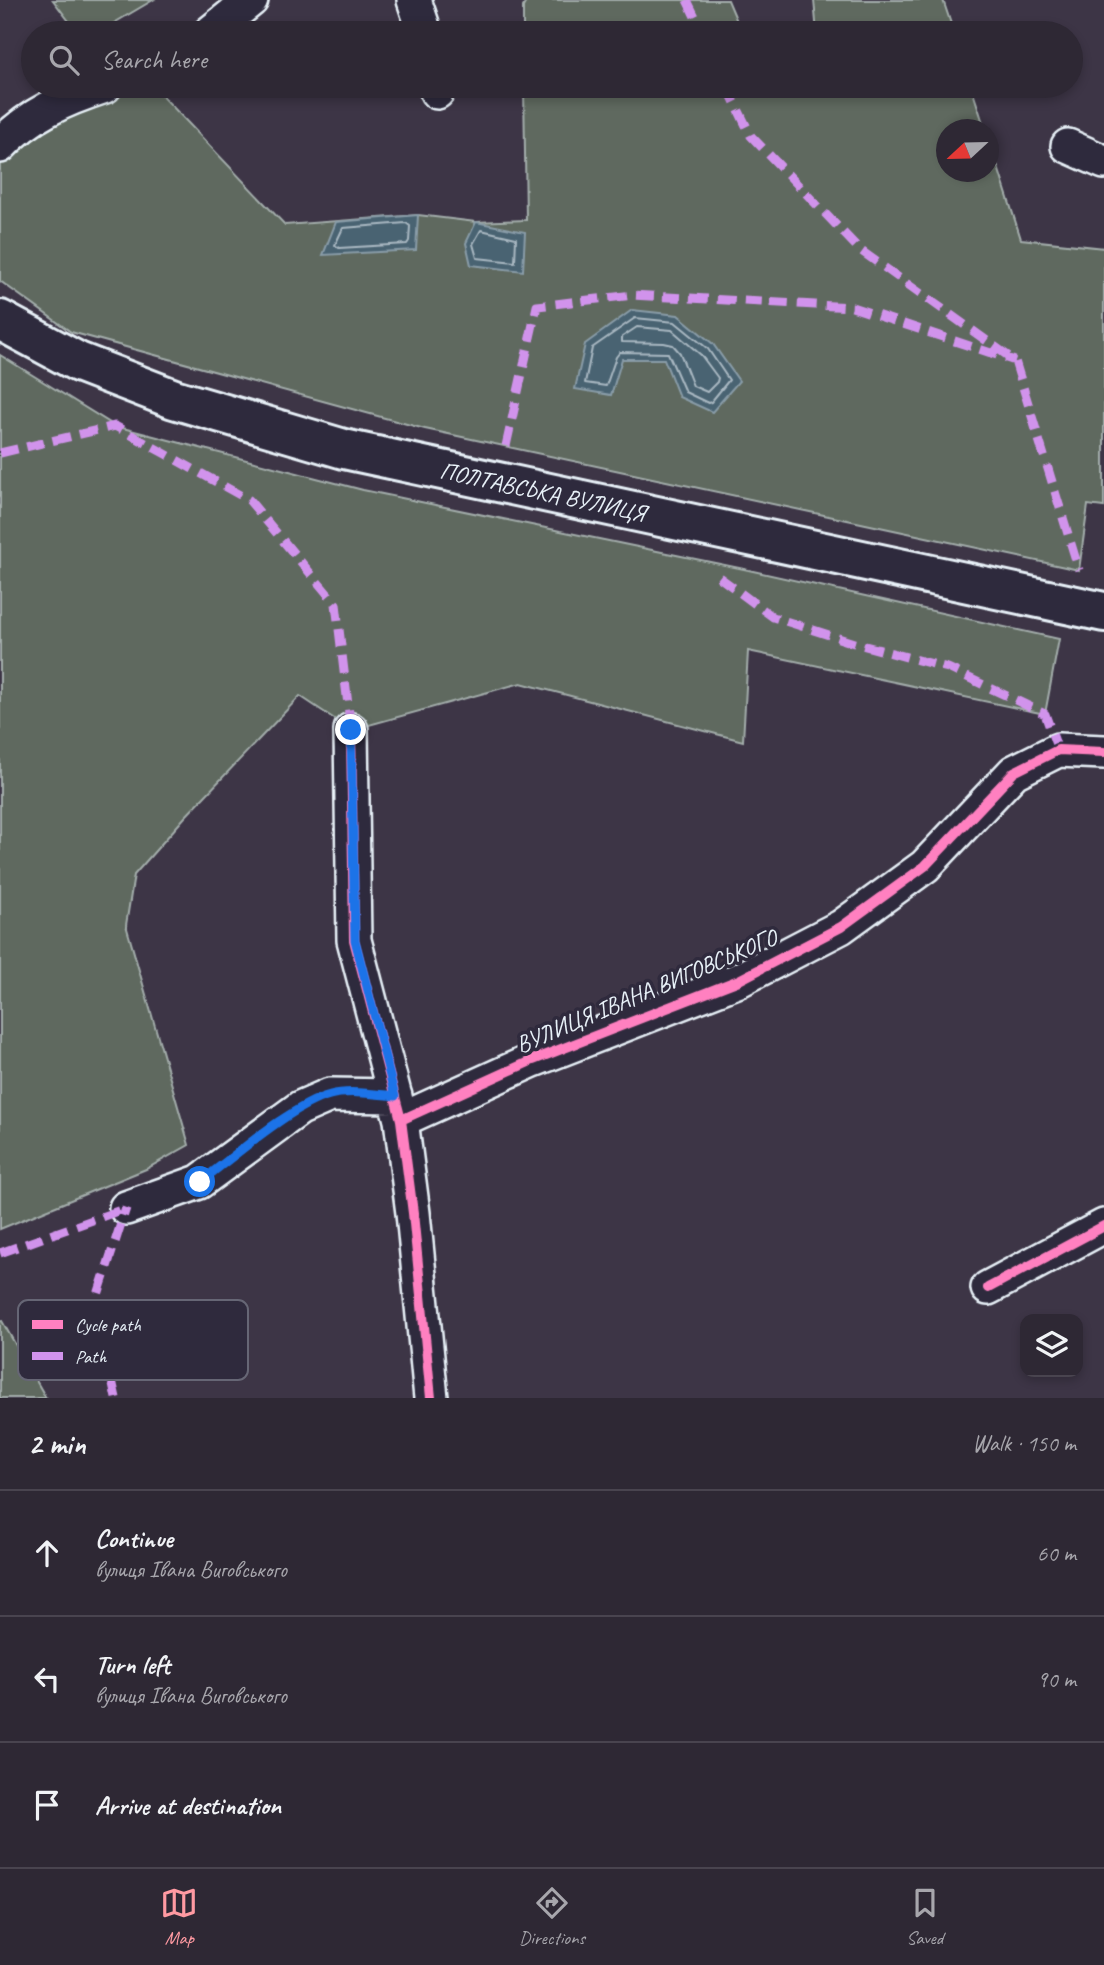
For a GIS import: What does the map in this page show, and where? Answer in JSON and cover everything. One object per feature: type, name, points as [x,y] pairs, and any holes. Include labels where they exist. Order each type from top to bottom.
[{"type":"main road","name":"ПОЛТАВСЬКА ВУЛИЦЯ","points":[[0,320],[78,362],[174,399],[344,449],[1104,612]]},
{"type":"street","points":[[225,21],[251,0]]},
{"type":"street","points":[[414,0],[421,21]]},
{"type":"street","points":[[0,146],[16,129],[54,104],[71,98]]},
{"type":"street","points":[[1068,146],[1104,163]]},
{"type":"street","points":[[351,730],[355,940],[398,1108],[413,1213],[431,1398]]},
{"type":"street","name":"ВУЛИЦЯ ІВАНА ВИГОВСЬКОГО","points":[[126,1208],[200,1182],[300,1108],[330,1095],[372,1094],[398,1108],[533,1060],[739,980],[841,928],[925,866],[1013,772],[1058,750],[1104,752]]},
{"type":"street","points":[[988,1288],[1104,1226]]},
{"type":"green space","points":[[53,0],[153,0],[117,21],[69,21]]},
{"type":"green space","points":[[527,0],[728,0],[737,21],[523,21],[523,7]]},
{"type":"green space","points":[[814,0],[943,0],[950,21],[816,21]]},
{"type":"green space","points":[[84,98],[164,98],[285,225],[418,215],[476,222],[526,220],[524,98],[975,98],[982,119],[936,119],[936,182],[999,182],[999,170],[1021,239],[1104,248],[1104,507],[1088,505],[1079,570],[425,429],[71,332],[0,281],[0,144]]},
{"type":"green space","points":[[0,355],[115,426],[363,490],[744,569],[1059,639],[1045,714],[748,651],[743,741],[521,683],[351,730],[300,696],[134,875],[126,925],[189,1145],[146,1169],[0,1229]]},
{"type":"green space","points":[[2,1321],[18,1349],[18,1380],[36,1380],[46,1398],[0,1398]]},
{"type":"water","points":[[418,215],[416,250],[323,255],[336,222]]},
{"type":"water","points":[[476,222],[525,232],[523,271],[471,265],[466,243]]},
{"type":"water","points":[[632,310],[678,315],[713,344],[739,381],[712,412],[679,397],[664,359],[622,359],[611,395],[575,389],[585,344]]},
{"type":"marked path","points":[[687,0],[697,21]]},
{"type":"marked path","points":[[733,98],[751,136],[860,250],[1015,361],[1079,570]]},
{"type":"marked path","points":[[506,446],[537,306],[633,295],[852,307],[1015,361]]},
{"type":"marked path","points":[[0,453],[115,426],[249,500],[336,604],[351,730]]},
{"type":"marked path","points":[[719,577],[773,617],[854,643],[948,668],[1045,714],[1058,750]]},
{"type":"marked path","points":[[0,1253],[126,1208]]},
{"type":"marked path","points":[[96,1300],[126,1208]]},
{"type":"marked path","points":[[112,1380],[116,1398]]},
{"type":"cycle path","points":[[351,730],[354,940],[401,1120],[431,1398]]},
{"type":"cycle path","points":[[401,1120],[533,1060],[739,980],[841,927],[925,866],[1014,772],[1058,750],[1104,752]]},
{"type":"cycle path","points":[[988,1288],[1104,1226]]},
{"type":"route","points":[[200,1182],[300,1108],[330,1095],[395,1096],[355,940],[351,730]]}]
